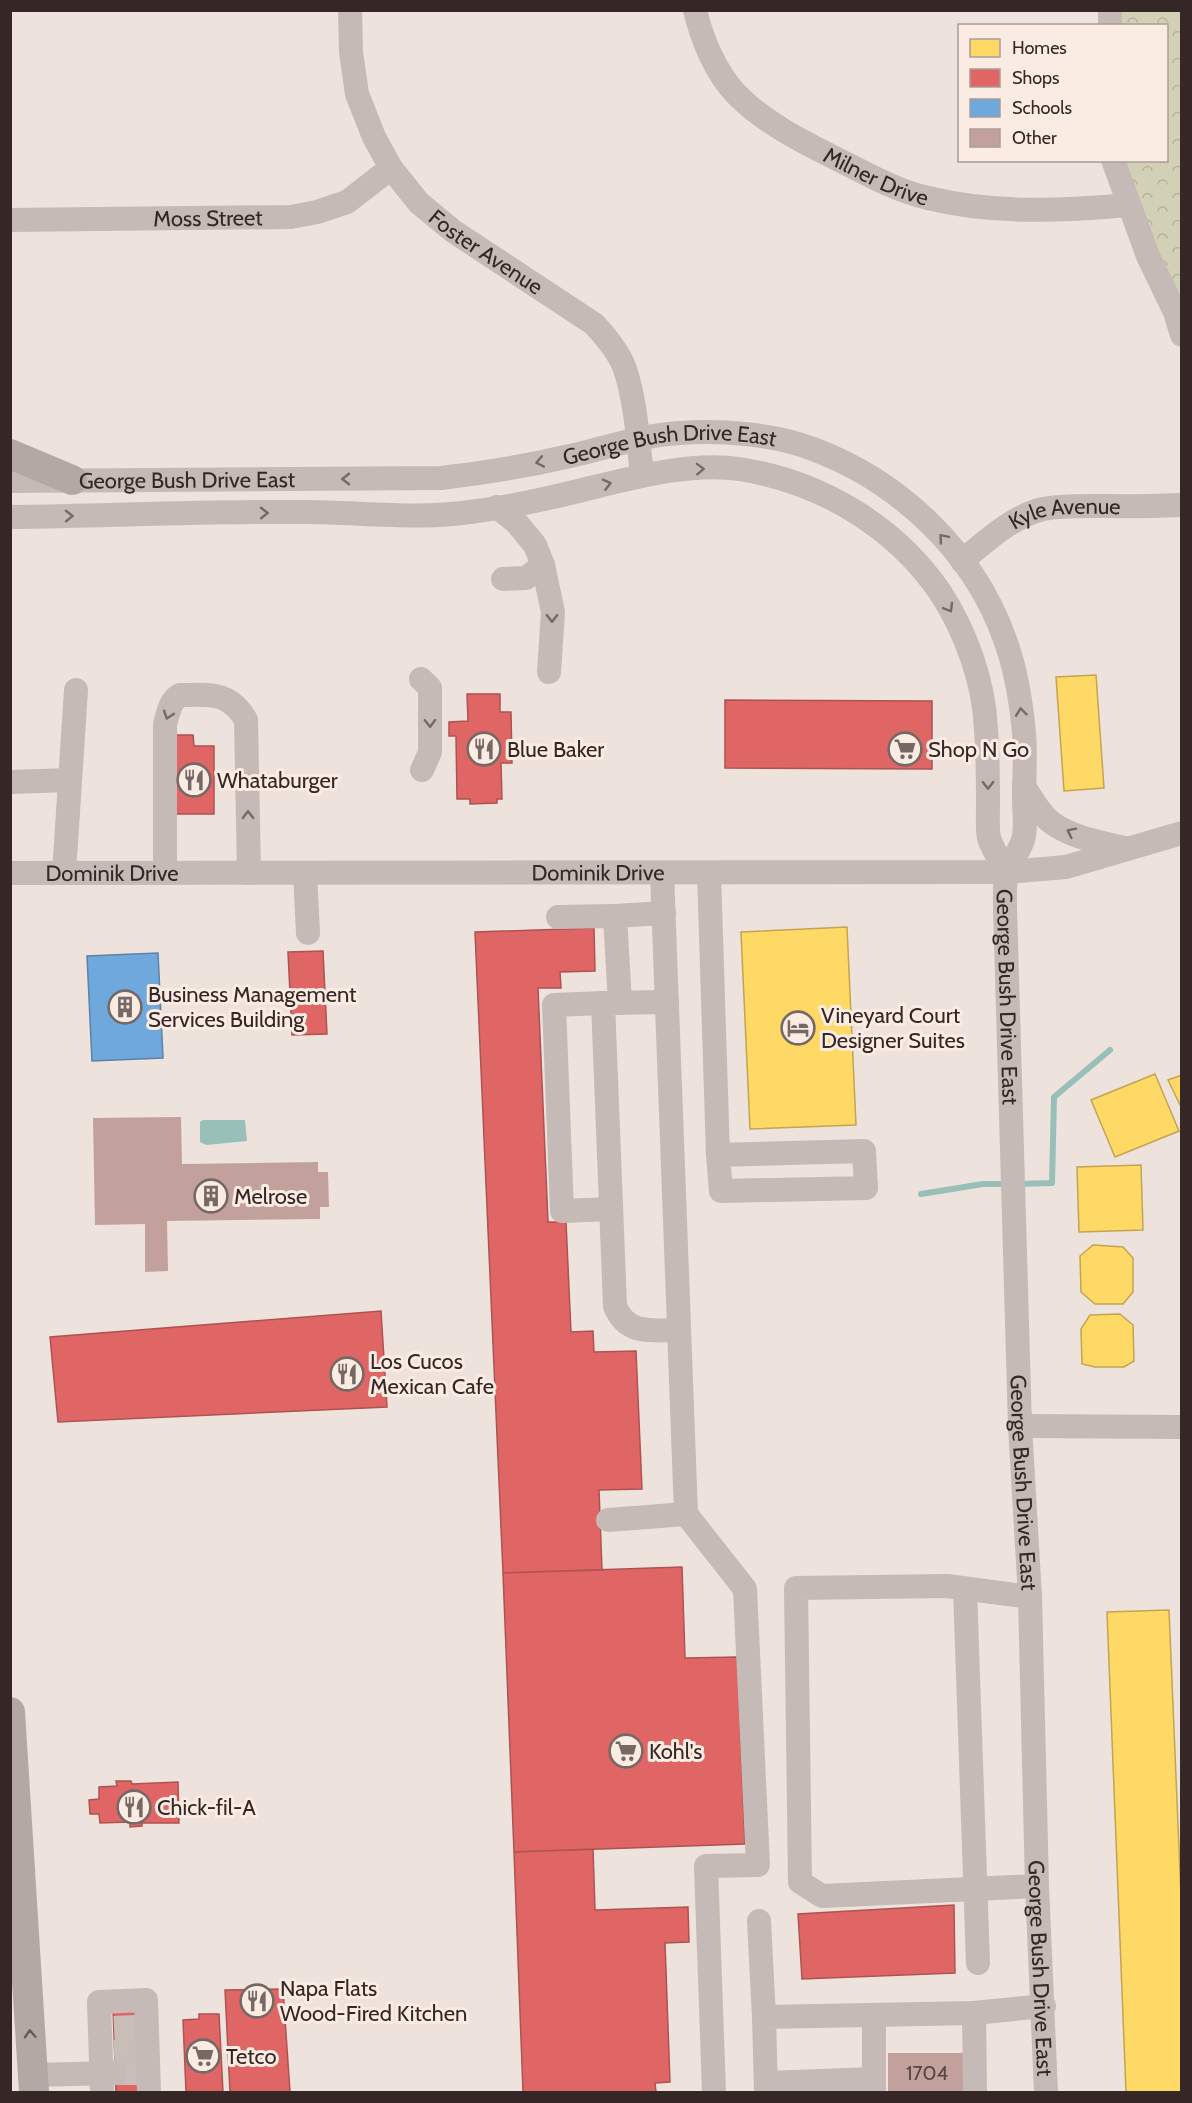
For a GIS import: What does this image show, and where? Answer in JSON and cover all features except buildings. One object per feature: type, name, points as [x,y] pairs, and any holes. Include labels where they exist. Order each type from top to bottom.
[{"type":"main road","points":[[10,454],[72,480]]},
{"type":"main road","points":[[10,1712],[33,2084]]},
{"type":"street","name":"Foster Avenue","points":[[350,10],[351,52],[357,94],[374,136],[391,168],[418,203],[453,231],[594,324],[611,343],[625,368],[634,410],[642,475]]},
{"type":"street","name":"Milner Drive","points":[[695,10],[710,56],[737,94],[760,114],[807,144],[884,183],[927,198],[973,206],[1032,209],[1128,205]]},
{"type":"street","points":[[1114,162],[1148,256],[1175,312],[1182,335]]},
{"type":"street","name":"Moss Street","points":[[10,220],[291,217],[317,212],[346,202],[391,168]]},
{"type":"street","name":"George Bush Drive East","points":[[10,481],[441,478],[493,472],[549,461],[637,439],[677,433],[718,431],[763,437],[813,449],[862,472],[909,503],[962,561],[988,603],[1004,635],[1017,681],[1024,735],[1024,837],[1007,872],[1005,907],[1020,1426],[1030,1597],[1037,1886],[1046,2092]]},
{"type":"street","name":"George Bush Drive East","points":[[10,517],[304,512],[399,515],[468,513],[565,494],[642,475],[693,468],[736,468],[785,478],[823,493],[860,514],[898,543],[938,590],[951,611],[972,658],[981,692],[986,726],[989,838],[1007,872]]},
{"type":"street","name":"Kyle Avenue","points":[[962,561],[988,539],[1016,521],[1042,509],[1075,506],[1182,505]]},
{"type":"street","points":[[497,507],[516,522],[535,545],[543,566],[553,612],[549,672]]},
{"type":"street","points":[[503,579],[526,578],[543,566]]},
{"type":"street","points":[[420,679],[429,688],[430,752],[422,770]]},
{"type":"street","points":[[64,873],[76,690]]},
{"type":"street","points":[[165,873],[165,724],[176,697],[180,695],[219,695],[237,707],[246,720],[249,873]]},
{"type":"street","points":[[10,782],[70,780]]},
{"type":"street","points":[[1024,786],[1035,804],[1052,823],[1083,839],[1126,849]]},
{"type":"street","name":"Dominik Drive","points":[[10,873],[1007,872],[1066,867],[1182,833]]},
{"type":"street","points":[[662,873],[686,1514],[745,1589],[758,1865],[706,1866],[714,2092]]},
{"type":"street","points":[[709,873],[718,1155],[721,1191],[866,1188],[864,1151],[718,1155]]},
{"type":"street","points":[[305,874],[308,933]]},
{"type":"street","points":[[558,917],[664,913]]},
{"type":"street","points":[[615,916],[612,1003],[611,1209],[615,1306],[620,1318],[640,1330],[679,1330]]},
{"type":"street","points":[[611,1209],[562,1211],[554,1005],[667,1002]]},
{"type":"street","points":[[1020,1426],[1182,1427]]},
{"type":"street","points":[[608,1520],[686,1514]]},
{"type":"street","points":[[1030,1597],[947,1586],[796,1588],[800,1882],[822,1896],[1037,1886]]},
{"type":"street","points":[[965,1589],[978,1963]]},
{"type":"street","points":[[759,1921],[766,2088],[874,2086],[874,2015]]},
{"type":"street","points":[[764,2017],[974,2013],[1044,2006]]},
{"type":"street","points":[[974,2013],[975,2092]]},
{"type":"street","points":[[33,2084],[125,2057]]},
{"type":"green space","points":[[1111,11],[1181,11],[1181,314],[1122,162],[1168,162],[1168,24],[1112,24]]},
{"type":"water","points":[[203,1120],[245,1120],[247,1141],[206,1145],[200,1142],[200,1122]]},
{"type":"waterway","points":[[1017,1184],[1052,1183],[1054,1097],[1110,1050]]},
{"type":"waterway","points":[[921,1194],[983,1184],[1007,1184]]},
{"type":"tunnel","points":[[114,2028],[136,2027]]},
{"type":"tunnel","points":[[114,2052],[137,2051]]},
{"type":"tunnel","points":[[115,2073],[138,2073]]},
{"type":"place","name":"Blue Baker","points":[[484,749]]},
{"type":"place","name":"Shop N Go","points":[[905,749]]},
{"type":"place","name":"Whataburger","points":[[194,780]]},
{"type":"place","name":"Business Management Services Building","points":[[125,1007]]},
{"type":"place","name":"Vineyard Court Designer Suites","points":[[798,1028]]},
{"type":"place","name":"Melrose","points":[[211,1196]]},
{"type":"place","name":"Los Cucos Mexican Cafe","points":[[347,1374]]},
{"type":"place","name":"Kohl's","points":[[626,1751]]},
{"type":"place","name":"Chick-fil-A","points":[[134,1807]]},
{"type":"place","name":"Napa Flats Wood-Fired Kitchen","points":[[257,2001]]},
{"type":"place","name":"Tetco","points":[[203,2056]]}]
